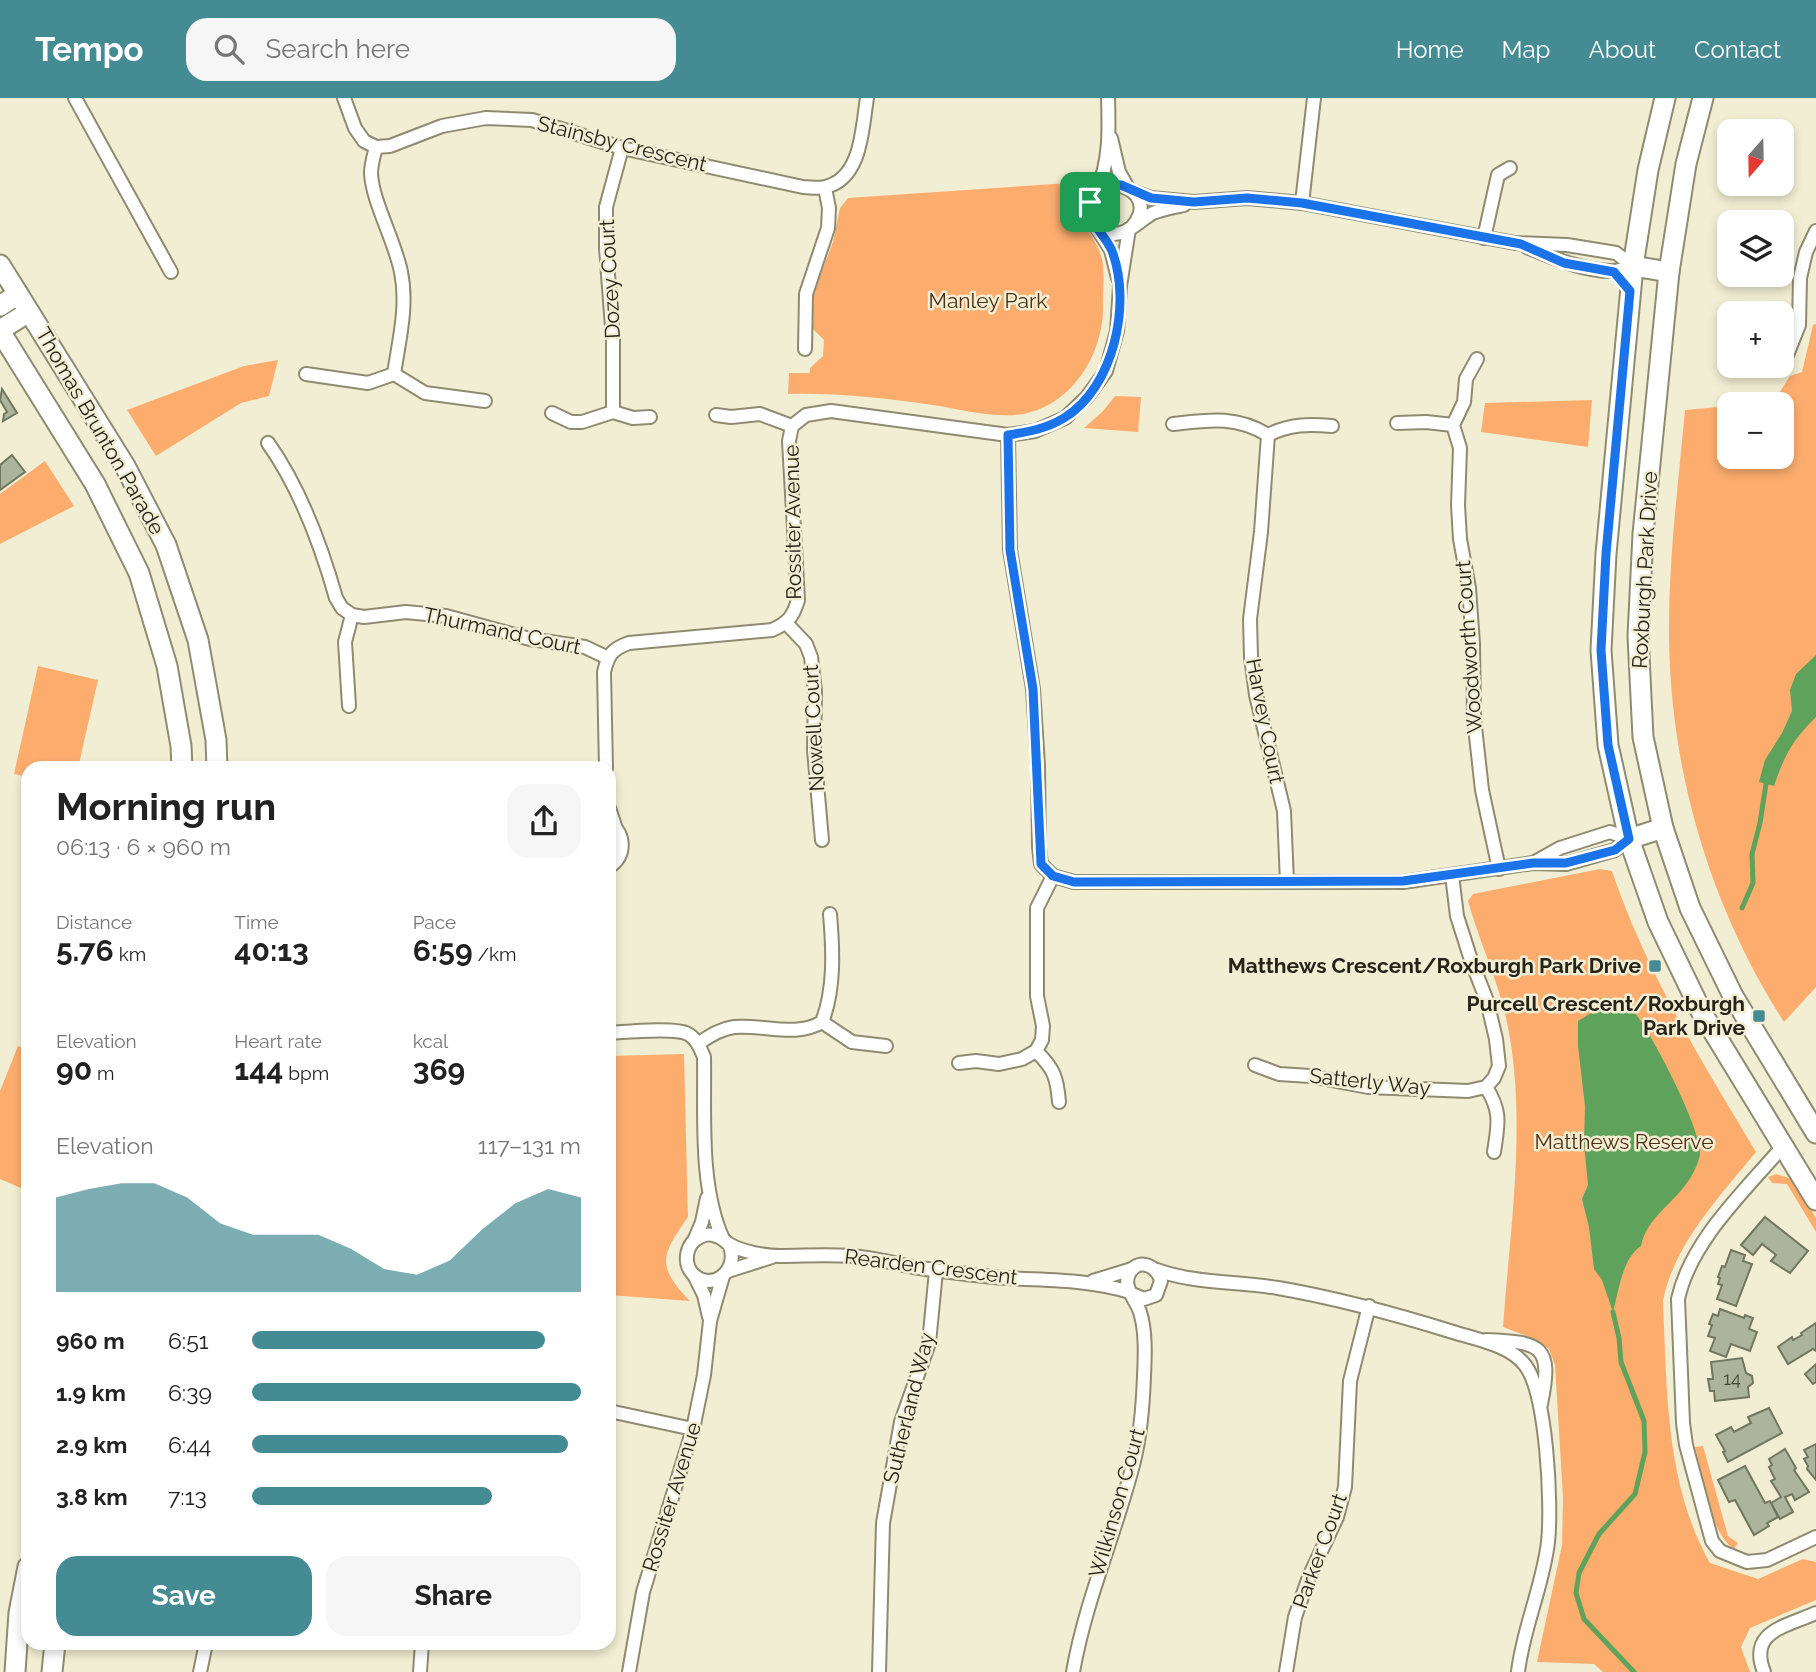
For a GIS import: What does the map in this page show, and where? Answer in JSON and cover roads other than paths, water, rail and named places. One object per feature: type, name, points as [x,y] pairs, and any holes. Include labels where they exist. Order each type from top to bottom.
[{"type":"street","points":[[75,98],[171,272]]},
{"type":"street","points":[[344,98],[363,141],[376,147],[371,170],[372,186],[396,247],[402,274],[404,305],[394,374]]},
{"type":"street","points":[[805,349],[806,294],[828,228],[829,208],[825,188],[842,179],[854,165],[867,98]]},
{"type":"street","points":[[1108,98],[1109,127],[1104,175],[1090,202],[1089,211],[1097,227],[1107,233],[1116,234],[1154,212],[1194,202]]},
{"type":"street","points":[[1302,203],[1314,98]]},
{"type":"street","name":"Roxburgh Park Drive","points":[[1665,98],[1648,170],[1630,291],[1601,650],[1608,745],[1623,814],[1618,841],[1636,860],[1658,922],[1702,1013],[1816,1200]]},
{"type":"street","name":"Roxburgh Park Drive","points":[[1703,98],[1685,164],[1669,272],[1643,534],[1638,636],[1643,737],[1663,828],[1690,908],[1733,996],[1816,1133]]},
{"type":"street","name":"Stainsby Crescent","points":[[376,147],[390,146],[442,125],[486,118],[532,120],[622,148],[803,187],[825,188]]},
{"type":"street","points":[[1109,127],[1119,172],[1140,206],[1139,215],[1130,228]]},
{"type":"street","name":"Dozey Court","points":[[612,412],[613,341],[606,248],[606,207],[622,148]]},
{"type":"street","points":[[1484,238],[1498,175],[1510,168]]},
{"type":"street","points":[[1097,191],[1112,184],[1151,198],[1194,202],[1247,198],[1302,203],[1521,244],[1567,245],[1616,253],[1633,266]]},
{"type":"street","name":"Rossiter Avenue","points":[[1097,227],[1111,250],[1120,286]]},
{"type":"street","name":"Rossiter Avenue","points":[[608,658],[614,649],[629,643],[772,630],[786,624],[794,613],[798,600],[789,440],[792,426],[806,415],[831,411],[1008,435],[1035,431],[1065,418],[1087,397],[1105,371],[1117,331],[1120,286],[1130,228]]},
{"type":"street","points":[[1794,338],[1799,325],[1800,278],[1806,252],[1816,231]]},
{"type":"street","points":[[1616,253],[1637,240]]},
{"type":"street","points":[[1521,244],[1564,263],[1614,272],[1633,266],[1669,272]]},
{"type":"street","name":"Thomas Brunton Parade","points":[[0,265],[125,466],[166,545],[198,640],[216,740],[217,761]]},
{"type":"street","points":[[1614,272],[1630,291]]},
{"type":"street","points":[[0,306],[18,294]]},
{"type":"street","points":[[0,330],[29,312]]},
{"type":"street","name":"Thomas Brunton Parade","points":[[0,330],[95,484],[139,573],[167,666],[182,761]]},
{"type":"street","points":[[1397,423],[1453,425],[1464,402],[1466,379],[1476,359]]},
{"type":"street","points":[[306,374],[368,383],[394,374]]},
{"type":"street","points":[[394,374],[425,393],[485,401]]},
{"type":"street","points":[[552,413],[571,422],[582,422],[612,412],[633,418],[650,416]]},
{"type":"street","points":[[716,415],[731,417],[760,414],[792,426]]},
{"type":"street","points":[[1172,424],[1216,419],[1252,425],[1268,435],[1285,426],[1332,426]]},
{"type":"street","name":"Woodworth Court","points":[[1453,425],[1461,447],[1458,505],[1474,644],[1474,718],[1482,790],[1499,869]]},
{"type":"street","points":[[1008,435],[1010,550],[1033,689],[1038,765],[1039,848],[1041,864],[1053,876],[1074,882],[1403,881],[1533,863],[1566,863],[1618,841],[1663,828]]},
{"type":"street","name":"Harvey Court","points":[[1268,435],[1261,532],[1250,619],[1251,657],[1256,695],[1284,811],[1287,882]]},
{"type":"street","points":[[268,443],[277,455],[310,521],[336,598],[342,608],[352,615],[345,642],[349,706]]},
{"type":"street","name":"Thurmand Court","points":[[352,615],[364,617],[406,612],[446,616],[530,639],[585,647],[608,658]]},
{"type":"street","name":"Nowell Court","points":[[786,624],[806,644],[811,657],[815,691],[814,750],[822,840]]},
{"type":"street","points":[[606,761],[604,672],[608,658]]},
{"type":"street","points":[[616,830],[621,837],[622,846],[621,854],[616,860]]},
{"type":"street","points":[[1533,863],[1560,848],[1618,841]]},
{"type":"street","points":[[1452,875],[1458,916],[1471,960],[1488,1002],[1496,1039],[1499,1066],[1486,1087],[1495,1102],[1499,1119],[1494,1152]]},
{"type":"street","points":[[959,1063],[976,1061],[999,1064],[1022,1059],[1036,1051],[1042,1040],[1043,1026],[1037,996],[1037,908],[1053,876]]},
{"type":"street","points":[[699,1043],[733,1027],[770,1027],[799,1031],[813,1028],[822,1022],[831,991],[830,914]]},
{"type":"street","points":[[822,1022],[852,1042],[886,1046]]},
{"type":"street","points":[[616,1033],[674,1031],[688,1034],[699,1043],[704,1057],[708,1194],[714,1219],[733,1258],[726,1274],[717,1279],[704,1280],[693,1273],[687,1257],[702,1222],[708,1194]]},
{"type":"street","points":[[1036,1051],[1050,1065],[1058,1080],[1059,1102]]},
{"type":"street","name":"Satterly Way","points":[[1255,1065],[1279,1074],[1310,1076],[1368,1087],[1468,1091],[1486,1087]]},
{"type":"street","points":[[1783,1146],[1717,1223],[1681,1285],[1678,1299],[1683,1423],[1705,1518],[1712,1541],[1720,1551],[1747,1562],[1767,1560],[1816,1537]]},
{"type":"street","points":[[694,1241],[708,1234],[726,1242]]},
{"type":"street","name":"Rearden Crescent","points":[[726,1242],[772,1256],[851,1256],[936,1271],[1089,1282],[1131,1293]]},
{"type":"street","name":"Rearden Crescent","points":[[726,1274],[772,1256]]},
{"type":"street","points":[[1203,1282],[1173,1286],[1144,1299],[1131,1293],[1127,1282],[1132,1269],[1145,1265],[1203,1282],[1275,1287],[1368,1307],[1479,1340],[1511,1353],[1525,1365],[1534,1382],[1540,1409],[1550,1498],[1548,1543],[1518,1672]]},
{"type":"street","name":"Rearden Crescent","points":[[1089,1282],[1132,1269]]},
{"type":"street","points":[[1157,1270],[1161,1281],[1157,1294]]},
{"type":"street","name":"Sutherland Way","points":[[879,1672],[883,1523],[901,1422],[929,1343],[936,1271]]},
{"type":"street","name":"Rossiter Avenue","points":[[693,1273],[704,1295],[710,1321]]},
{"type":"street","name":"Rossiter Avenue","points":[[629,1672],[643,1592],[693,1429],[705,1374],[710,1321],[726,1274]]},
{"type":"street","name":"Wilkinson Court","points":[[1073,1672],[1079,1639],[1101,1562],[1134,1460],[1142,1413],[1144,1331],[1140,1311],[1131,1293]]},
{"type":"street","name":"Wilkinson Court","points":[[1144,1331],[1157,1294]]},
{"type":"street","name":"Parker Court","points":[[1286,1672],[1296,1617],[1310,1577],[1337,1517],[1345,1487],[1350,1381],[1368,1307]]},
{"type":"street","points":[[1479,1340],[1515,1341],[1530,1344],[1539,1352],[1547,1365],[1540,1409]]},
{"type":"street","points":[[616,1412],[693,1429]]},
{"type":"street","points":[[15,1672],[21,1604]]},
{"type":"street","points":[[1764,1672],[1758,1652],[1762,1642],[1773,1632],[1816,1614]]},
{"type":"street","points":[[52,1672],[54,1650]]},
{"type":"street","points":[[200,1672],[205,1650]]},
{"type":"street","points":[[421,1672],[422,1650]]},
{"type":"waterway","points":[[1742,908],[1753,883],[1752,854],[1766,784]]},
{"type":"waterway","points":[[1613,1312],[1621,1362],[1644,1421],[1645,1452],[1635,1494],[1599,1534],[1579,1573],[1576,1593],[1584,1619],[1634,1672]]},
{"type":"place","name":"Matthews Crescent/Roxburgh Park Drive","points":[[1655,966]]},
{"type":"place","name":"Purcell Crescent/Roxburgh Park Drive","points":[[1759,1016]]},
{"type":"park label","name":"Manley Park","points":[[988,301]]},
{"type":"park label","name":"Matthews Reserve","points":[[1624,1142]]}]
